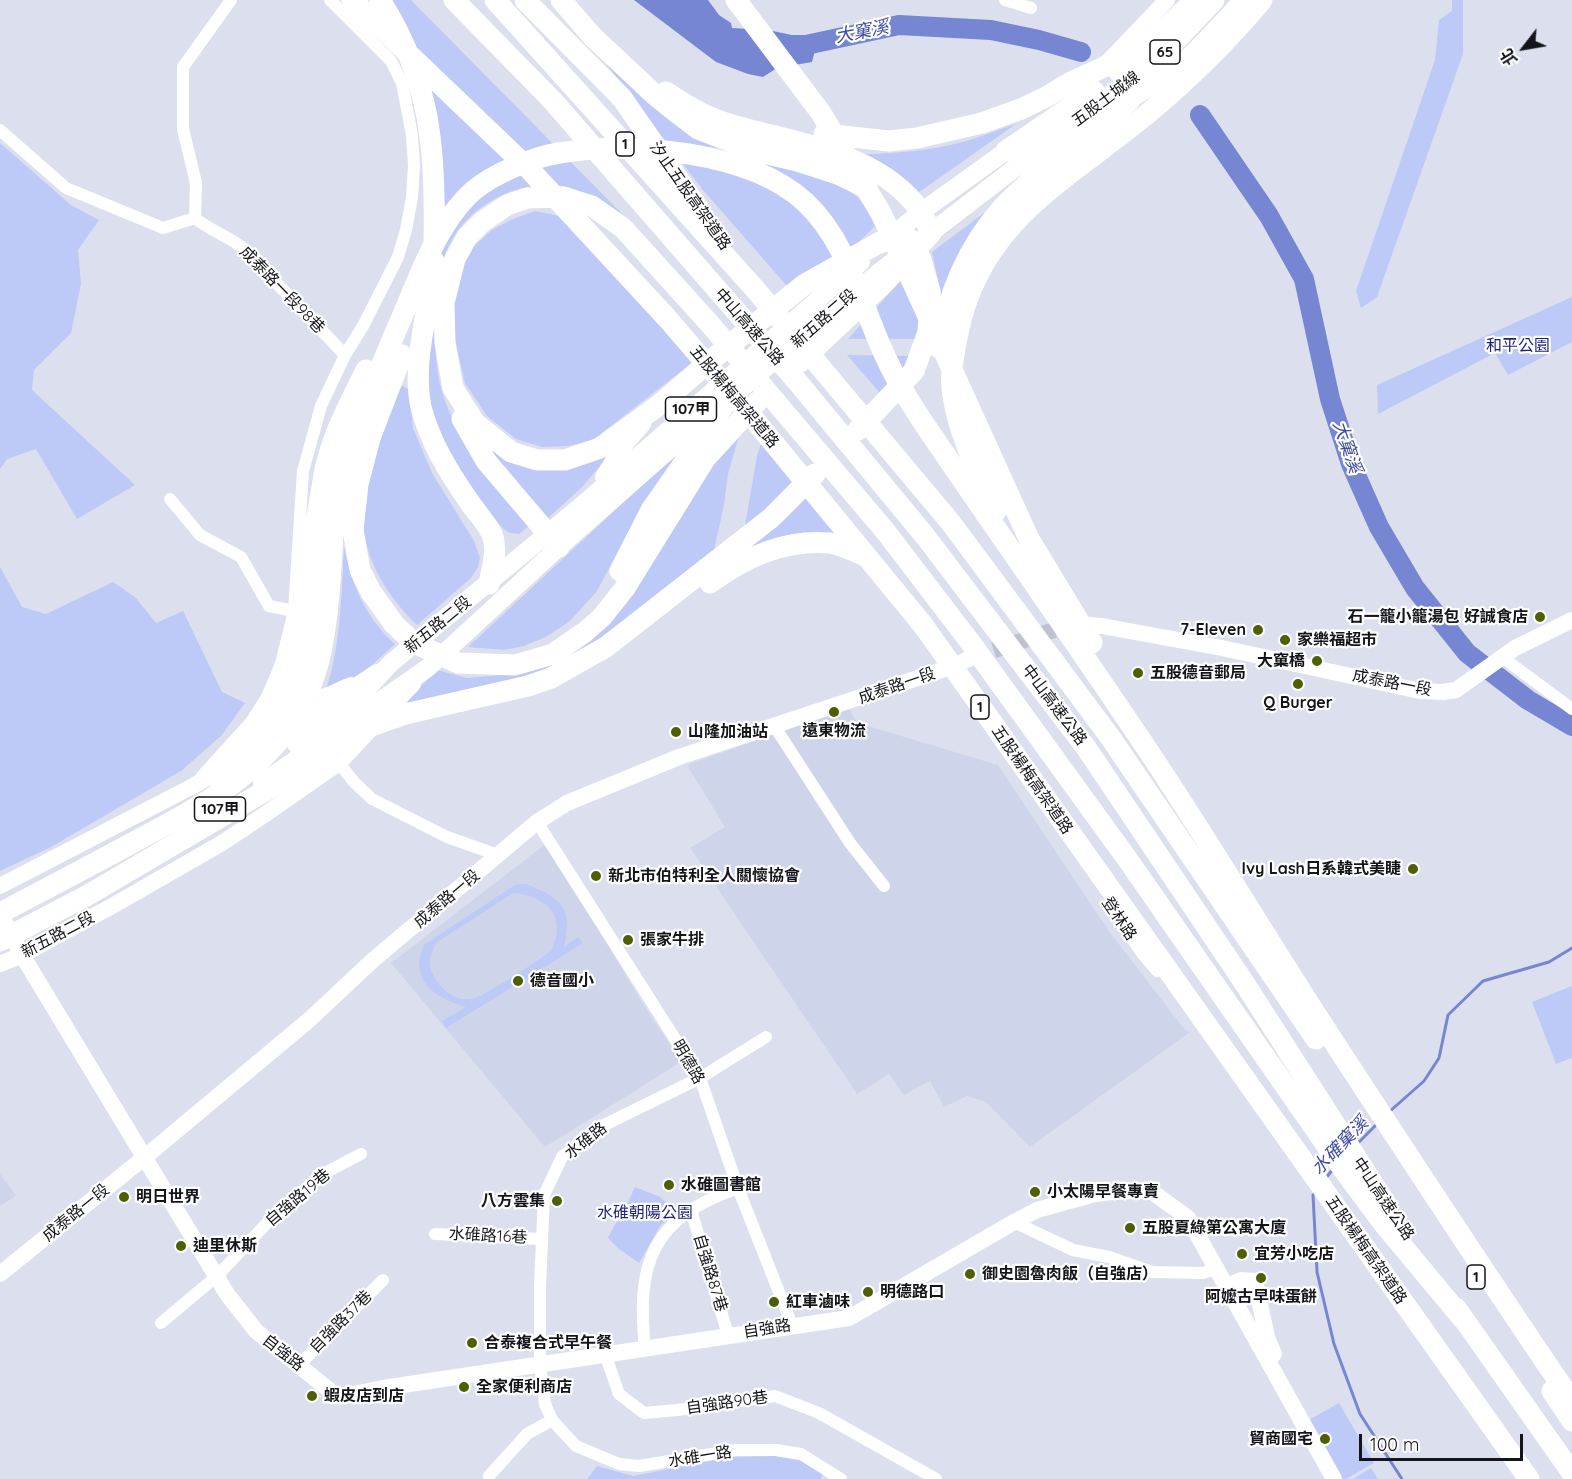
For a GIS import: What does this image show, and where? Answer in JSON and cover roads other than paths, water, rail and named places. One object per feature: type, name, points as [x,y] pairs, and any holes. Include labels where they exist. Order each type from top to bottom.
[{"type":"highway","name":"五股楊梅高架道路","points":[[352,0],[530,170],[666,317],[753,418],[923,625],[1529,1479]]},
{"type":"highway","points":[[380,0],[400,37],[419,82],[427,112],[434,163],[434,261],[428,311],[418,360],[421,405],[433,443],[449,472],[492,535],[495,555],[489,584]]},
{"type":"highway","name":"1","points":[[441,0],[552,100]]},
{"type":"highway","name":"中山高速公路","points":[[454,0],[552,100],[812,400],[925,536],[1087,750],[1245,984],[1349,1163],[1572,1473]]},
{"type":"highway","name":"中山高速公路","points":[[495,0],[755,289],[951,523],[1103,728],[1373,1111],[1572,1421]]},
{"type":"highway","name":"汐止五股高架道路","points":[[525,0],[622,98],[755,289]]},
{"type":"highway","points":[[434,261],[408,339],[370,438],[358,484],[353,530],[360,570],[370,592],[394,624],[414,643],[458,663],[515,665],[553,654],[602,617],[625,588],[705,459],[749,410],[884,283],[931,233],[921,212],[898,187],[864,165],[805,144],[720,121],[666,92],[638,72],[562,0]]},
{"type":"highway","points":[[316,761],[357,731],[405,714],[528,686],[550,678],[606,647],[771,518],[914,371],[928,332],[930,291],[920,257],[900,220],[871,191],[838,174],[759,152],[698,129],[655,95],[592,36],[562,0]]},
{"type":"highway","name":"1","points":[[736,0],[821,113],[881,213],[1029,540],[1246,888],[1513,1295],[1572,1380]]},
{"type":"highway","name":"五股土城線","points":[[1012,158],[1133,61],[1194,0]]},
{"type":"highway","name":"五股土城線","points":[[1106,83],[1162,55],[1214,0]]},
{"type":"highway","points":[[1040,590],[1001,521],[975,464],[960,428],[952,394],[952,359],[960,320],[972,284],[985,258],[1026,209],[1146,115],[1200,68],[1262,0]]},
{"type":"highway","points":[[666,92],[700,106],[774,129],[889,141],[917,138],[982,123],[1106,83]]},
{"type":"highway","points":[[1040,590],[965,467],[949,433],[939,399],[938,360],[942,327],[954,290],[972,250],[1002,208],[1034,178],[1087,138],[1130,100]]},
{"type":"highway","points":[[2,924],[136,841],[192,801],[240,760],[272,719],[291,680],[305,629],[314,531],[324,474],[338,431],[392,319],[421,239],[426,213],[427,112]]},
{"type":"highway","points":[[136,841],[182,818],[253,769],[294,721],[310,693],[325,628],[335,511],[351,445],[413,291],[436,240],[451,216],[473,192],[499,175],[555,153],[610,148],[683,153],[732,164],[777,183],[810,207],[835,239],[886,358],[922,421],[1162,771],[1373,1111]]},
{"type":"highway","points":[[553,540],[486,462],[463,422],[453,388],[445,343],[444,303],[455,259],[467,237],[482,222],[507,206],[526,198],[563,197],[592,206],[623,228],[709,323],[886,532],[1336,1143]]},
{"type":"highway","points":[[453,388],[475,423],[511,452],[537,460],[565,460],[600,448],[659,405],[805,284],[893,235]]},
{"type":"highway","points":[[530,661],[590,617],[608,595],[651,510],[727,402]]},
{"type":"highway","points":[[2,924],[88,895],[359,737],[394,724],[538,690],[557,683],[638,638],[691,597],[745,560],[798,543],[832,544],[857,552],[888,565],[914,581],[945,611],[971,650]]},
{"type":"highway","points":[[1385,1130],[1572,1401]]},
{"type":"main road","name":"新五路二段","points":[[0,886],[194,786],[310,717],[391,663],[489,584],[553,540],[727,402],[878,273],[931,233],[1012,158],[1106,83],[1167,0]]},
{"type":"main road","name":"新五路二段","points":[[0,964],[22,955],[114,905],[222,843],[339,763],[553,540],[593,494],[893,235],[921,212],[1012,158],[1098,117],[1155,84],[1211,33],[1240,0]]},
{"type":"main road","points":[[593,494],[626,442],[659,405]]},
{"type":"main road","points":[[1502,657],[1515,648],[1572,620]]},
{"type":"main road","name":"成泰路一段","points":[[1072,624],[1102,626],[1222,648],[1420,691],[1443,692],[1464,686],[1502,657]]},
{"type":"main road","name":"成泰路一段","points":[[0,1274],[309,1020],[373,960],[537,822],[567,803],[679,757],[948,668],[971,650]]},
{"type":"main road","name":"新五路二段","points":[[2,924],[238,784],[312,733],[352,702],[391,663]]},
{"type":"main road","name":"新五路二段","points":[[2,924],[94,885],[244,795],[429,667]]},
{"type":"main road","name":"自強路","points":[[2,924],[227,1294],[256,1331],[334,1394],[343,1396],[849,1318],[1037,1210],[1095,1194],[1151,1191],[1188,1218],[1227,1286]]},
{"type":"main road","points":[[1293,1406],[1267,1337],[1255,1281],[1240,1280],[1227,1286],[1293,1406],[1334,1479]]},
{"type":"street","points":[[0,130],[66,188],[163,228],[195,218],[196,183],[183,129],[183,67],[231,0]]},
{"type":"street","points":[[194,786],[251,722],[267,697],[281,664],[294,611],[303,471],[321,406],[345,355],[363,326],[398,256],[412,198],[414,165],[408,110],[402,83],[392,61],[330,0]]},
{"type":"street","points":[[1005,0],[1031,8]]},
{"type":"street","name":"成泰路一段98巷","points":[[195,218],[202,224],[231,238],[244,249],[345,355]]},
{"type":"street","points":[[170,499],[200,535],[241,557],[269,606],[294,611]]},
{"type":"street","points":[[1502,657],[1572,709]]},
{"type":"street","points":[[281,664],[285,675],[309,696],[325,694],[370,677]]},
{"type":"street","name":"登林路","points":[[948,668],[1141,952],[1182,1000],[1299,1162]]},
{"type":"street","points":[[775,727],[850,843],[884,886]]},
{"type":"street","points":[[339,763],[372,799],[447,837],[498,855]]},
{"type":"street","name":"明德路","points":[[537,822],[700,1078],[738,1188],[792,1325]]},
{"type":"street","name":"水碓路","points":[[540,1364],[541,1239],[544,1195],[562,1157],[598,1128],[700,1078],[766,1037]]},
{"type":"street","name":"自強路19巷","points":[[161,1323],[217,1276],[267,1223],[321,1175],[361,1154]]},
{"type":"street","points":[[645,1348],[642,1323],[643,1298],[650,1256],[661,1238],[691,1210],[711,1198],[738,1188]]},
{"type":"street","name":"自強路87巷","points":[[691,1210],[728,1335]]},
{"type":"street","points":[[1014,1222],[1072,1250],[1108,1257],[1152,1272],[1203,1274],[1217,1268]]},
{"type":"street","name":"水碓路16巷","points":[[435,1234],[541,1239]]},
{"type":"street","name":"自強路37巷","points":[[299,1365],[383,1280]]},
{"type":"street","name":"自強路90巷","points":[[605,1354],[619,1394],[644,1413],[775,1396],[819,1413],[936,1479]]},
{"type":"street","name":"水碓一路","points":[[540,1364],[545,1404],[552,1420],[576,1446],[618,1464],[639,1466],[736,1450],[776,1450],[801,1454],[841,1479]]},
{"type":"street","points":[[489,1476],[527,1434],[552,1420]]},
{"type":"water","points":[[634,0],[708,0],[719,15],[731,23],[732,28],[809,35],[817,43],[812,62],[777,68],[763,77],[748,74],[716,62]]},
{"type":"waterway","name":"大窠溪","points":[[792,48],[899,25],[991,30],[1081,52]]},
{"type":"waterway","name":"大窠溪","points":[[1200,115],[1269,216],[1304,279],[1330,399],[1351,464],[1379,527],[1415,588],[1467,653],[1528,700],[1572,726]]},
{"type":"waterway","name":"水確窠溪","points":[[1389,1112],[1424,1081],[1439,1058],[1448,1015],[1483,981],[1549,962],[1572,948]]},
{"type":"waterway","name":"水確窠溪","points":[[1357,1144],[1378,1123]]},
{"type":"waterway","name":"水確窠溪","points":[[1325,1179],[1334,1168]]},
{"type":"waterway","name":"水確窠溪","points":[[1316,1192],[1313,1195],[1317,1272],[1334,1344],[1360,1414],[1402,1479]]},
{"type":"tunnel","points":[[971,658],[1072,624]]},
{"type":"place","name":"石一籠小籠湯包 好誠食店","points":[[1540,617]]},
{"type":"place","name":"7-Eleven","points":[[1258,630]]},
{"type":"place","name":"家樂福超市","points":[[1285,640]]},
{"type":"place","name":"大窠橋","points":[[1317,661]]},
{"type":"place","name":"五股德音郵局","points":[[1138,673]]},
{"type":"place","name":"Q Burger","points":[[1298,684]]},
{"type":"place","name":"遠東物流","points":[[834,712]]},
{"type":"place","name":"山隆加油站","points":[[676,732]]},
{"type":"place","name":"Ivy Lash日系韓式美睫","points":[[1413,869]]},
{"type":"place","name":"新北市伯特利全人關懷協會","points":[[596,876]]},
{"type":"place","name":"張家牛排","points":[[628,940]]},
{"type":"place","name":"德音國小","points":[[518,981]]},
{"type":"place","name":"水碓圖書館","points":[[669,1185]]},
{"type":"place","name":"小太陽早餐專賣","points":[[1035,1192]]},
{"type":"place","name":"明日世界","points":[[124,1197]]},
{"type":"place","name":"八方雲集","points":[[557,1201]]},
{"type":"place","name":"五股夏綠第公寓大廈","points":[[1130,1228]]},
{"type":"place","name":"迪里休斯","points":[[181,1246]]},
{"type":"place","name":"宜芳小吃店","points":[[1242,1254]]},
{"type":"place","name":"御史園魯肉飯（自強店）","points":[[970,1274]]},
{"type":"place","name":"阿嬤古早味蛋餅","points":[[1261,1278]]},
{"type":"place","name":"明德路口","points":[[868,1292]]},
{"type":"place","name":"紅車滷味","points":[[774,1302]]},
{"type":"place","name":"合泰複合式早午餐","points":[[472,1343]]},
{"type":"place","name":"全家便利商店","points":[[464,1387]]},
{"type":"place","name":"蝦皮店到店","points":[[312,1396]]},
{"type":"place","name":"貿商國宅","points":[[1325,1439]]},
{"type":"park label","name":"和平公園","points":[[1518,346]]},
{"type":"park label","name":"水碓朝陽公園","points":[[645,1213]]}]
